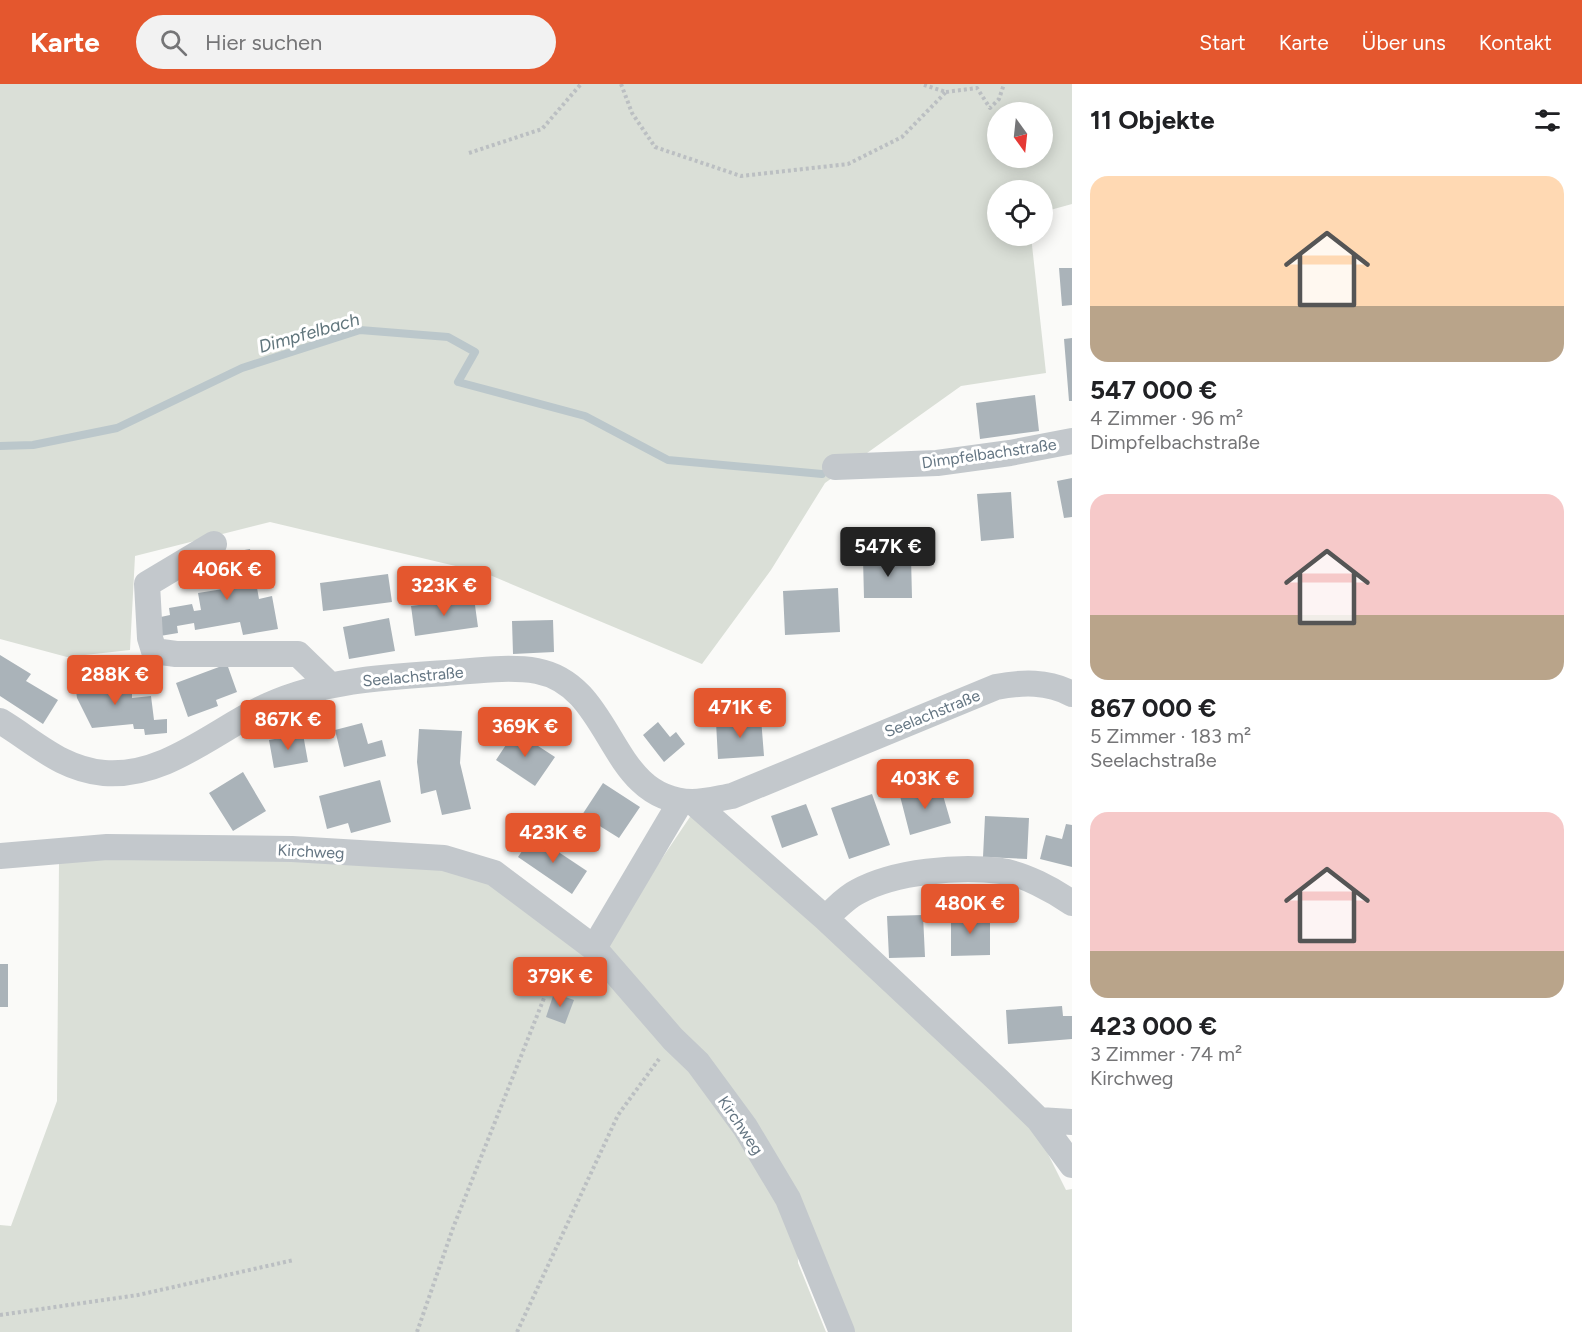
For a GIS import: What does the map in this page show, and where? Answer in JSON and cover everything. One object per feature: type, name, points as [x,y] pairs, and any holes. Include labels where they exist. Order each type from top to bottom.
[{"type":"street","name":"Dimpfelbachstraße","points":[[835,466],[937,464],[1072,441]]},
{"type":"street","points":[[214,544],[147,584],[150,638],[154,651],[176,654],[298,654],[330,685]]},
{"type":"street","name":"Seelachstraße","points":[[0,721],[64,764],[104,773],[122,773],[157,765],[266,706],[330,685],[376,678],[484,670],[536,671],[550,675],[574,688],[587,701],[634,776],[656,792],[687,801],[732,796],[996,687],[1015,683],[1034,683],[1051,686],[1072,694]]},
{"type":"street","points":[[594,948],[687,801]]},
{"type":"street","name":"Seelachstraße","points":[[687,801],[825,918],[998,1080],[1038,1120],[1072,1166]]},
{"type":"street","name":"Kirchweg","points":[[0,856],[118,847],[292,849],[444,858],[494,873],[594,948],[698,1063],[745,1127],[788,1199],[842,1332]]},
{"type":"street","points":[[825,918],[856,892],[908,873],[957,869],[1003,872],[1052,890],[1072,903]]},
{"type":"street","points":[[1038,1120],[1072,1122]]},
{"type":"path","points":[[469,153],[542,129],[581,84]]},
{"type":"path","points":[[621,84],[632,113],[655,147],[741,176],[848,164],[902,137],[946,92]]},
{"type":"path","points":[[921,84],[946,92],[977,88],[990,108],[999,99],[1004,84]]},
{"type":"path","points":[[417,1332],[453,1228],[546,993],[594,948]]},
{"type":"path","points":[[517,1332],[618,1115],[674,1039]]},
{"type":"path","points":[[0,1315],[138,1295],[294,1260]]},
{"type":"shaded area","points":[[0,84],[1072,84],[1072,204],[1053,209],[1053,180],[987,180],[987,246],[1032,246],[1046,373],[961,386],[825,483],[771,570],[702,664],[485,573],[270,522],[135,556],[130,650],[67,657],[0,639]]},
{"type":"shaded area","points":[[692,814],[1032,1122],[1066,1190],[1072,1189],[1072,1332],[850,1332],[796,1203],[798,1263],[826,1332],[0,1332],[0,1225],[11,1226],[57,1101],[59,862],[204,848],[444,858],[602,947]]},
{"type":"building","points":[[1059,268],[1072,268],[1072,305],[1062,306]]},
{"type":"building","points":[[1072,338],[1072,401],[1069,401],[1064,339]]},
{"type":"building","points":[[1035,395],[1039,431],[980,439],[976,403]]},
{"type":"building","points":[[1072,478],[1072,517],[1064,518],[1057,481]]},
{"type":"building","points":[[1011,492],[1014,538],[981,541],[977,494]]},
{"type":"building","points":[[250,549],[259,599],[272,596],[278,629],[243,635],[240,622],[195,630],[194,623],[177,626],[178,633],[160,636],[156,618],[170,615],[169,608],[192,604],[194,611],[201,610],[198,593],[223,589],[216,555]]},
{"type":"building","points":[[911,557],[912,598],[864,598],[863,558]]},
{"type":"building","points":[[388,574],[392,602],[323,611],[320,583]]},
{"type":"building","points":[[838,588],[840,632],[785,635],[783,591]]},
{"type":"building","points":[[474,598],[478,627],[415,636],[411,606]]},
{"type":"building","points":[[389,618],[395,651],[349,659],[343,627]]},
{"type":"building","points":[[553,620],[554,652],[513,654],[512,621]]},
{"type":"building","points":[[0,655],[31,674],[26,681],[58,700],[43,724],[0,696]]},
{"type":"building","points":[[227,664],[237,692],[216,700],[218,706],[188,717],[176,683]]},
{"type":"building","points":[[90,668],[93,688],[111,685],[112,693],[132,690],[132,698],[151,696],[154,720],[167,719],[167,733],[145,735],[144,729],[134,729],[133,724],[92,728],[77,698],[73,670]]},
{"type":"building","points":[[761,718],[764,756],[718,759],[716,722]]},
{"type":"building","points":[[658,722],[670,737],[676,732],[685,744],[664,762],[643,735]]},
{"type":"building","points":[[362,723],[368,744],[382,740],[386,756],[344,767],[335,730]]},
{"type":"building","points":[[419,729],[462,731],[460,763],[471,809],[442,815],[436,790],[421,794],[417,762]]},
{"type":"building","points":[[515,731],[555,757],[535,786],[496,760]]},
{"type":"building","points":[[303,734],[308,762],[274,768],[269,740]]},
{"type":"building","points":[[243,772],[266,811],[233,831],[209,793]]},
{"type":"building","points":[[380,780],[391,822],[351,833],[348,823],[327,829],[319,796]]},
{"type":"building","points":[[603,783],[640,807],[619,838],[582,815]]},
{"type":"building","points":[[940,785],[951,823],[910,835],[900,796]]},
{"type":"building","points":[[872,794],[890,845],[849,859],[831,808]]},
{"type":"building","points":[[806,804],[818,835],[782,848],[771,816]]},
{"type":"building","points":[[985,816],[1029,818],[1027,859],[983,857]]},
{"type":"building","points":[[1066,824],[1072,825],[1072,867],[1040,859],[1046,835],[1062,839]]},
{"type":"building","points":[[533,835],[587,871],[572,894],[518,857]]},
{"type":"building","points":[[951,914],[990,914],[990,955],[951,956]]},
{"type":"building","points":[[923,915],[925,957],[889,958],[887,916]]},
{"type":"building","points":[[0,964],[8,964],[8,1007],[0,1007]]},
{"type":"building","points":[[554,993],[574,1000],[565,1024],[546,1017]]},
{"type":"building","points":[[1062,1006],[1063,1016],[1072,1016],[1072,1039],[1008,1044],[1006,1010]]},
{"type":"waterway","name":"Dimpfelbach","points":[[0,446],[33,445],[117,428],[242,368],[360,330],[448,337],[475,352],[458,382],[585,416],[668,460],[822,474]]}]
